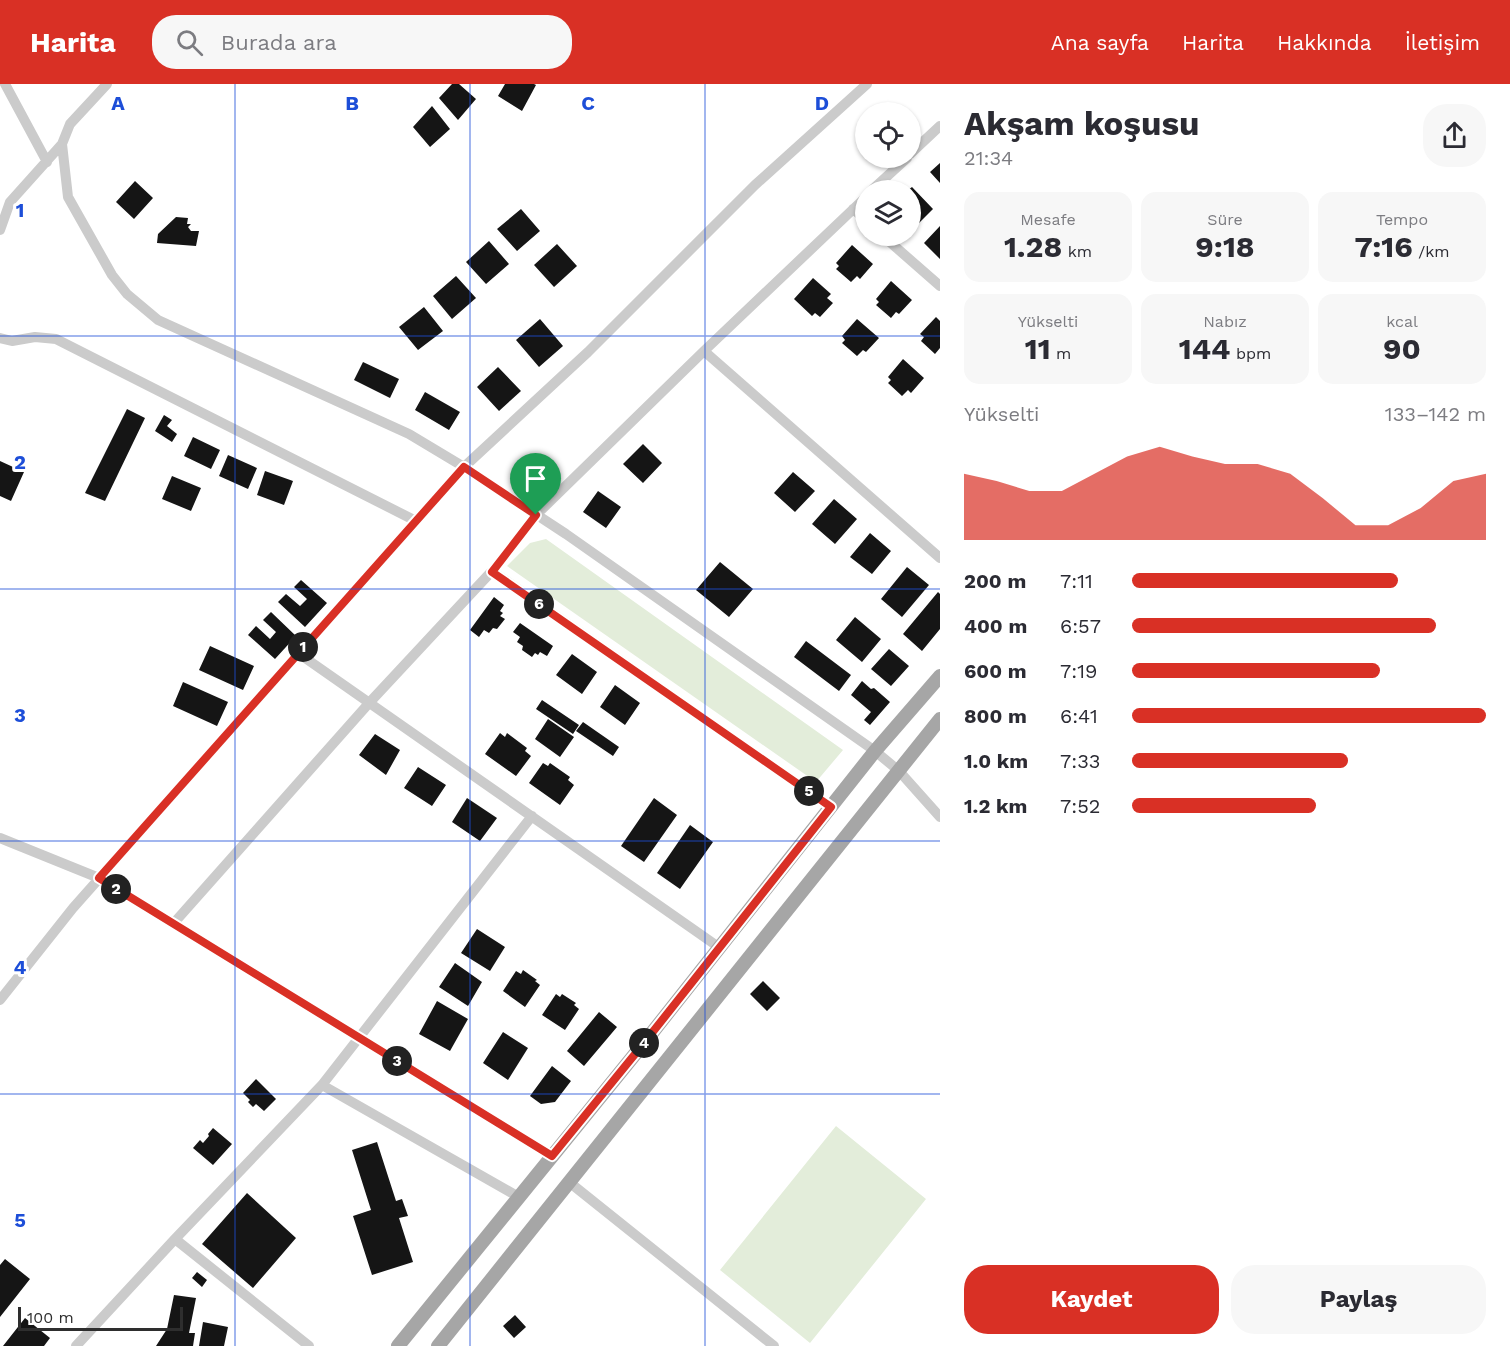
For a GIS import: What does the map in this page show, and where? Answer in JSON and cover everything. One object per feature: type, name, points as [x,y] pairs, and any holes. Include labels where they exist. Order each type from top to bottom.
[{"type":"main road","points":[[398,1346],[720,948],[875,751],[940,676]]},
{"type":"main road","points":[[438,1346],[940,719]]},
{"type":"street","points":[[5,84],[47,162]]},
{"type":"street","points":[[0,230],[10,202],[62,144],[70,123],[107,84]]},
{"type":"street","points":[[0,1000],[99,878],[464,467],[588,352],[755,185],[867,84]]},
{"type":"street","points":[[921,144],[940,126]]},
{"type":"street","points":[[62,144],[68,197],[112,275],[127,294],[158,320],[409,434],[464,467],[566,534],[875,751],[899,771],[940,817]]},
{"type":"street","points":[[883,180],[896,168]]},
{"type":"street","points":[[173,924],[370,702],[492,572],[536,515],[853,209]]},
{"type":"street","points":[[894,246],[940,286]]},
{"type":"street","points":[[0,338],[56,339],[416,521]]},
{"type":"street","points":[[704,351],[940,558]]},
{"type":"street","points":[[492,572],[831,807]]},
{"type":"street","points":[[298,653],[720,948]]},
{"type":"street","points":[[76,1346],[322,1085],[532,816]]},
{"type":"street","points":[[0,838],[99,878],[552,1156]]},
{"type":"street","points":[[322,1085],[519,1197]]},
{"type":"street","points":[[569,1182],[774,1346]]},
{"type":"street","points":[[176,1239],[309,1346]]},
{"type":"green space","points":[[546,539],[843,750],[816,782],[507,566],[530,543]]},
{"type":"green space","points":[[836,1126],[926,1199],[810,1343],[720,1270]]},
{"type":"building","points":[[452,84],[459,84],[476,99],[458,120],[439,98]]},
{"type":"building","points":[[505,84],[536,85],[522,111],[498,96]]},
{"type":"building","points":[[432,106],[450,129],[430,147],[413,127]]},
{"type":"building","points":[[940,163],[940,183],[930,172]]},
{"type":"building","points":[[135,181],[153,198],[134,219],[116,202]]},
{"type":"building","points":[[921,196],[933,209],[921,221]]},
{"type":"building","points":[[521,209],[540,231],[517,251],[497,229]]},
{"type":"building","points":[[176,217],[188,218],[187,224],[191,224],[188,227],[191,231],[199,231],[196,246],[157,243],[158,234]]},
{"type":"building","points":[[940,226],[940,259],[924,243]]},
{"type":"building","points":[[489,241],[509,264],[486,284],[466,262]]},
{"type":"building","points":[[557,244],[577,266],[554,287],[534,265]]},
{"type":"building","points":[[852,245],[873,264],[860,279],[857,276],[851,282],[836,269],[839,266],[836,263]]},
{"type":"building","points":[[456,276],[476,298],[452,319],[433,296]]},
{"type":"building","points":[[813,278],[831,294],[827,298],[833,303],[820,317],[815,313],[812,316],[794,299]]},
{"type":"building","points":[[891,281],[912,300],[899,314],[896,312],[891,318],[876,305],[879,302],[876,299]]},
{"type":"building","points":[[424,307],[443,331],[418,350],[399,327]]},
{"type":"building","points":[[936,317],[940,321],[940,348],[935,354],[921,341],[924,337],[920,334]]},
{"type":"building","points":[[540,319],[563,346],[539,367],[516,340]]},
{"type":"building","points":[[857,319],[879,338],[866,352],[863,350],[857,356],[842,343],[845,340],[842,336]]},
{"type":"building","points":[[903,359],[924,378],[911,393],[908,390],[902,396],[888,383],[891,380],[888,377]]},
{"type":"building","points":[[363,362],[399,379],[390,398],[354,380]]},
{"type":"building","points":[[498,367],[521,391],[499,411],[477,387]]},
{"type":"building","points":[[425,392],[460,412],[449,430],[415,410]]},
{"type":"building","points":[[127,409],[145,418],[105,501],[85,493]]},
{"type":"building","points":[[164,415],[172,420],[167,426],[177,434],[172,442],[155,431]]},
{"type":"building","points":[[193,437],[220,450],[211,469],[184,456]]},
{"type":"building","points":[[643,444],[662,463],[643,483],[623,464]]},
{"type":"building","points":[[228,455],[257,468],[248,489],[219,476]]},
{"type":"building","points":[[0,461],[24,472],[11,501],[0,496]]},
{"type":"building","points":[[265,471],[293,481],[284,505],[257,495]]},
{"type":"building","points":[[793,472],[815,491],[795,512],[774,493]]},
{"type":"building","points":[[172,476],[201,488],[191,511],[162,499]]},
{"type":"building","points":[[598,491],[621,507],[606,528],[583,512]]},
{"type":"building","points":[[834,499],[857,519],[835,544],[812,524]]},
{"type":"building","points":[[870,533],[891,551],[872,574],[850,557]]},
{"type":"building","points":[[720,562],[753,589],[729,617],[696,590]]},
{"type":"building","points":[[907,567],[929,585],[902,617],[881,599]]},
{"type":"building","points":[[301,580],[327,603],[305,627],[278,602],[286,594],[300,606],[307,599],[294,587]]},
{"type":"building","points":[[938,592],[940,594],[940,629],[922,651],[903,634]]},
{"type":"building","points":[[494,597],[504,605],[500,616],[505,619],[497,629],[493,628],[489,633],[484,630],[479,637],[470,630]]},
{"type":"building","points":[[271,612],[296,636],[275,659],[248,635],[256,626],[270,639],[276,632],[263,620]]},
{"type":"building","points":[[855,617],[881,639],[862,662],[836,640]]},
{"type":"building","points":[[520,623],[553,646],[547,656],[540,652],[538,655],[535,653],[532,657],[522,650],[523,646],[517,642],[520,637],[513,632]]},
{"type":"building","points":[[806,641],[851,675],[839,691],[794,657]]},
{"type":"building","points":[[210,646],[254,666],[243,690],[199,670]]},
{"type":"building","points":[[889,649],[909,666],[891,686],[871,669]]},
{"type":"building","points":[[572,654],[597,672],[582,694],[556,675]]},
{"type":"building","points":[[862,681],[890,702],[870,725],[864,720],[871,712],[851,695]]},
{"type":"building","points":[[183,682],[228,702],[217,726],[173,706]]},
{"type":"building","points":[[615,685],[640,703],[625,725],[600,707]]},
{"type":"building","points":[[542,700],[579,725],[573,734],[536,709]]},
{"type":"building","points":[[548,719],[574,737],[560,757],[535,739]]},
{"type":"building","points":[[583,722],[619,747],[613,756],[576,731]]},
{"type":"building","points":[[500,733],[505,737],[507,733],[527,748],[525,751],[531,756],[516,776],[485,754]]},
{"type":"building","points":[[375,734],[400,750],[386,775],[359,755]]},
{"type":"building","points":[[543,763],[548,766],[550,763],[570,777],[568,780],[574,785],[560,805],[529,783]]},
{"type":"building","points":[[418,767],[446,785],[432,806],[404,788]]},
{"type":"building","points":[[467,798],[497,818],[480,841],[452,822]]},
{"type":"building","points":[[654,798],[677,815],[644,862],[621,846]]},
{"type":"building","points":[[690,825],[713,842],[680,889],[657,873]]},
{"type":"building","points":[[477,929],[505,947],[490,971],[461,953]]},
{"type":"building","points":[[455,963],[482,982],[468,1006],[439,987]]},
{"type":"building","points":[[523,970],[540,985],[525,1007],[503,991],[516,971],[521,974]]},
{"type":"building","points":[[763,981],[780,998],[767,1011],[750,994]]},
{"type":"building","points":[[556,994],[560,997],[562,994],[576,1003],[574,1005],[579,1009],[565,1030],[542,1015]]},
{"type":"building","points":[[437,1001],[468,1019],[450,1051],[419,1034]]},
{"type":"building","points":[[599,1012],[617,1027],[584,1066],[567,1051]]},
{"type":"building","points":[[503,1032],[528,1048],[508,1080],[483,1063]]},
{"type":"building","points":[[552,1066],[571,1081],[555,1102],[541,1104],[530,1096]]},
{"type":"building","points":[[256,1079],[276,1099],[264,1111],[256,1104],[253,1107],[243,1093]]},
{"type":"building","points":[[213,1128],[232,1144],[213,1165],[193,1148],[200,1140],[203,1143]]},
{"type":"building","points":[[377,1142],[396,1201],[402,1199],[408,1216],[399,1218],[413,1262],[372,1275],[353,1216],[371,1210],[352,1150]]},
{"type":"building","points":[[247,1193],[296,1238],[253,1288],[202,1244]]},
{"type":"building","points":[[5,1259],[30,1279],[0,1317],[0,1265]]},
{"type":"building","points":[[197,1272],[207,1280],[202,1287],[192,1278]]},
{"type":"building","points":[[174,1295],[196,1298],[189,1333],[195,1333],[193,1346],[156,1346],[167,1329]]},
{"type":"building","points":[[515,1315],[526,1327],[514,1338],[503,1326]]},
{"type":"building","points":[[25,1318],[50,1338],[44,1346],[3,1346]]},
{"type":"building","points":[[203,1322],[228,1327],[224,1346],[199,1346]]},
{"type":"route","points":[[464,467],[536,515],[492,572],[831,807],[552,1156],[99,878],[464,467]]}]
